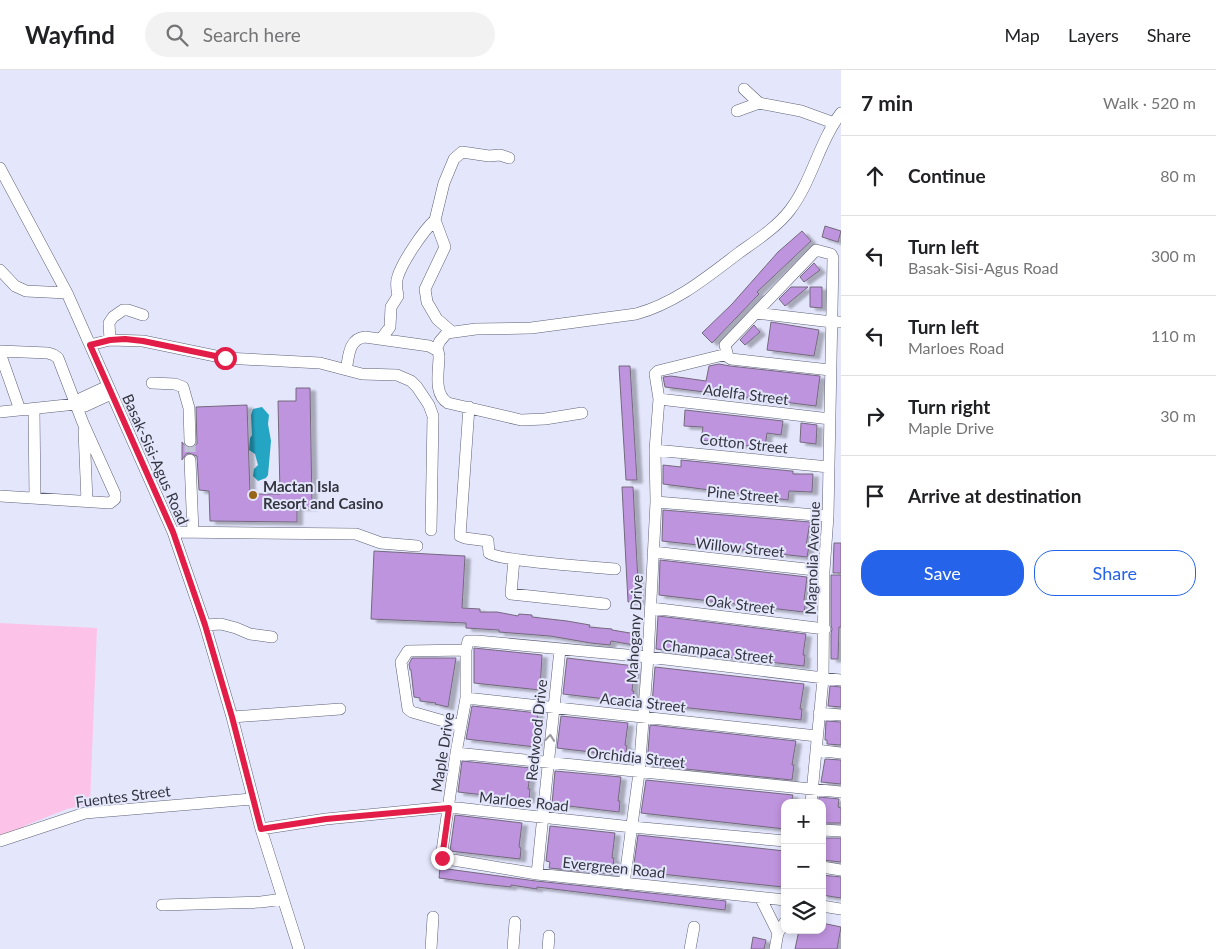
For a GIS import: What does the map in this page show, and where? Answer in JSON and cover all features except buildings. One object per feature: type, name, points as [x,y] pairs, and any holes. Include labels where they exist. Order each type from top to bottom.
[{"type":"street","points":[[744,89],[759,103]]},
{"type":"street","points":[[737,111],[759,103],[801,111],[834,123]]},
{"type":"street","points":[[436,349],[444,335],[452,332],[476,329],[531,328],[636,314],[672,300],[760,238],[789,211],[805,186],[834,123],[841,113]]},
{"type":"street","points":[[381,340],[390,327],[391,307],[398,296],[396,288],[397,277],[416,243],[435,220],[444,183],[454,159],[462,152],[489,156],[500,155],[509,158]]},
{"type":"street","name":"Basak-Sisi-Agus Road","points":[[0,168],[67,293],[173,532],[205,625],[232,717],[252,799],[299,949]]},
{"type":"street","points":[[435,220],[445,247],[425,289],[427,302],[437,318],[452,332]]},
{"type":"street","name":"Magnolia Avenue","points":[[756,313],[816,250],[831,254],[833,258],[836,322],[830,370],[823,679],[812,799]]},
{"type":"street","points":[[0,270],[15,286],[26,291],[67,293]]},
{"type":"street","points":[[110,340],[109,323],[113,317],[123,310],[143,315]]},
{"type":"street","points":[[830,370],[730,359],[725,345],[756,313],[836,322]]},
{"type":"street","points":[[346,370],[353,342],[358,338],[365,337],[429,346],[436,349],[439,356],[438,392],[442,400],[448,403],[521,420],[545,419],[582,413]]},
{"type":"street","points":[[90,345],[110,340],[143,341],[225,358],[320,363],[362,374],[397,375],[411,381],[429,405],[432,416],[430,530]]},
{"type":"street","points":[[0,496],[110,503],[115,499],[115,494],[83,423],[58,358],[54,355],[0,352],[20,410]]},
{"type":"street","name":"Mahogany Drive","points":[[624,884],[639,772],[651,608],[659,399],[655,374],[658,371],[727,354]]},
{"type":"street","points":[[152,383],[175,384],[183,387],[189,408],[190,441]]},
{"type":"street","points":[[0,412],[76,404],[82,398],[110,390]]},
{"type":"street","name":"Adelfa Street","points":[[659,399],[830,420]]},
{"type":"street","points":[[469,407],[460,536],[486,540],[489,542],[491,554],[514,559],[615,568]]},
{"type":"street","points":[[34,409],[35,498]]},
{"type":"street","points":[[83,423],[88,501]]},
{"type":"street","name":"Cotton Street","points":[[656,450],[829,467]]},
{"type":"street","points":[[190,460],[193,532]]},
{"type":"street","name":"Pine Street","points":[[656,502],[828,516]]},
{"type":"street","points":[[173,532],[356,534],[381,543],[417,546]]},
{"type":"street","name":"Willow Street","points":[[653,552],[824,571]]},
{"type":"street","points":[[514,559],[511,594],[605,604]]},
{"type":"street","name":"Oak Street","points":[[651,608],[825,629]]},
{"type":"street","points":[[205,625],[221,624],[250,634],[272,637]]},
{"type":"street","name":"Champaca Street","points":[[466,650],[468,641],[477,640],[648,657],[841,680]]},
{"type":"street","name":"Redwood Drive","points":[[537,874],[560,649]]},
{"type":"street","points":[[461,726],[412,712],[408,708],[401,662],[404,654],[408,651],[466,650]]},
{"type":"street","name":"Maple Drive","points":[[442,858],[456,753],[466,698],[466,650]]},
{"type":"street","name":"Acacia Street","points":[[466,698],[817,736]]},
{"type":"street","points":[[232,717],[340,709]]},
{"type":"street","points":[[819,713],[841,715]]},
{"type":"street","points":[[816,750],[841,753]]},
{"type":"street","name":"Orchidia Street","points":[[456,753],[841,792]]},
{"type":"street","name":"Fuentes Street","points":[[0,840],[86,813],[252,799]]},
{"type":"street","name":"Marloes Road","points":[[261,829],[326,819],[449,808],[781,841]]},
{"type":"street","points":[[826,830],[841,831]]},
{"type":"street","name":"Evergreen Road","points":[[442,858],[537,874],[781,900]]},
{"type":"street","points":[[826,868],[841,870]]},
{"type":"street","points":[[760,897],[778,933]]},
{"type":"street","points":[[162,905],[261,902],[283,899]]},
{"type":"street","points":[[826,907],[841,909]]},
{"type":"street","points":[[431,949],[433,917]]},
{"type":"street","points":[[513,949],[516,922]]},
{"type":"street","points":[[690,949],[694,927]]},
{"type":"street","points":[[776,949],[778,933],[781,928]]},
{"type":"street","points":[[548,949],[549,936]]},
{"type":"shaded area","points":[[0,623],[97,628],[90,804],[67,809],[24,826],[24,828],[0,836]]},
{"type":"water","points":[[262,407],[269,415],[268,424],[271,441],[268,475],[266,478],[258,481],[253,476],[254,469],[258,465],[255,454],[249,450],[252,435],[251,415],[253,409]]},
{"type":"tunnel","points":[[190,441],[190,460]]},
{"type":"place","name":"Mactan Isla Resort and Casino","points":[[253,495]]},
{"type":"route","points":[[225,358],[125,339],[110,340],[90,345],[173,532],[205,625],[232,717],[261,829],[326,819],[449,808],[442,858]]}]
